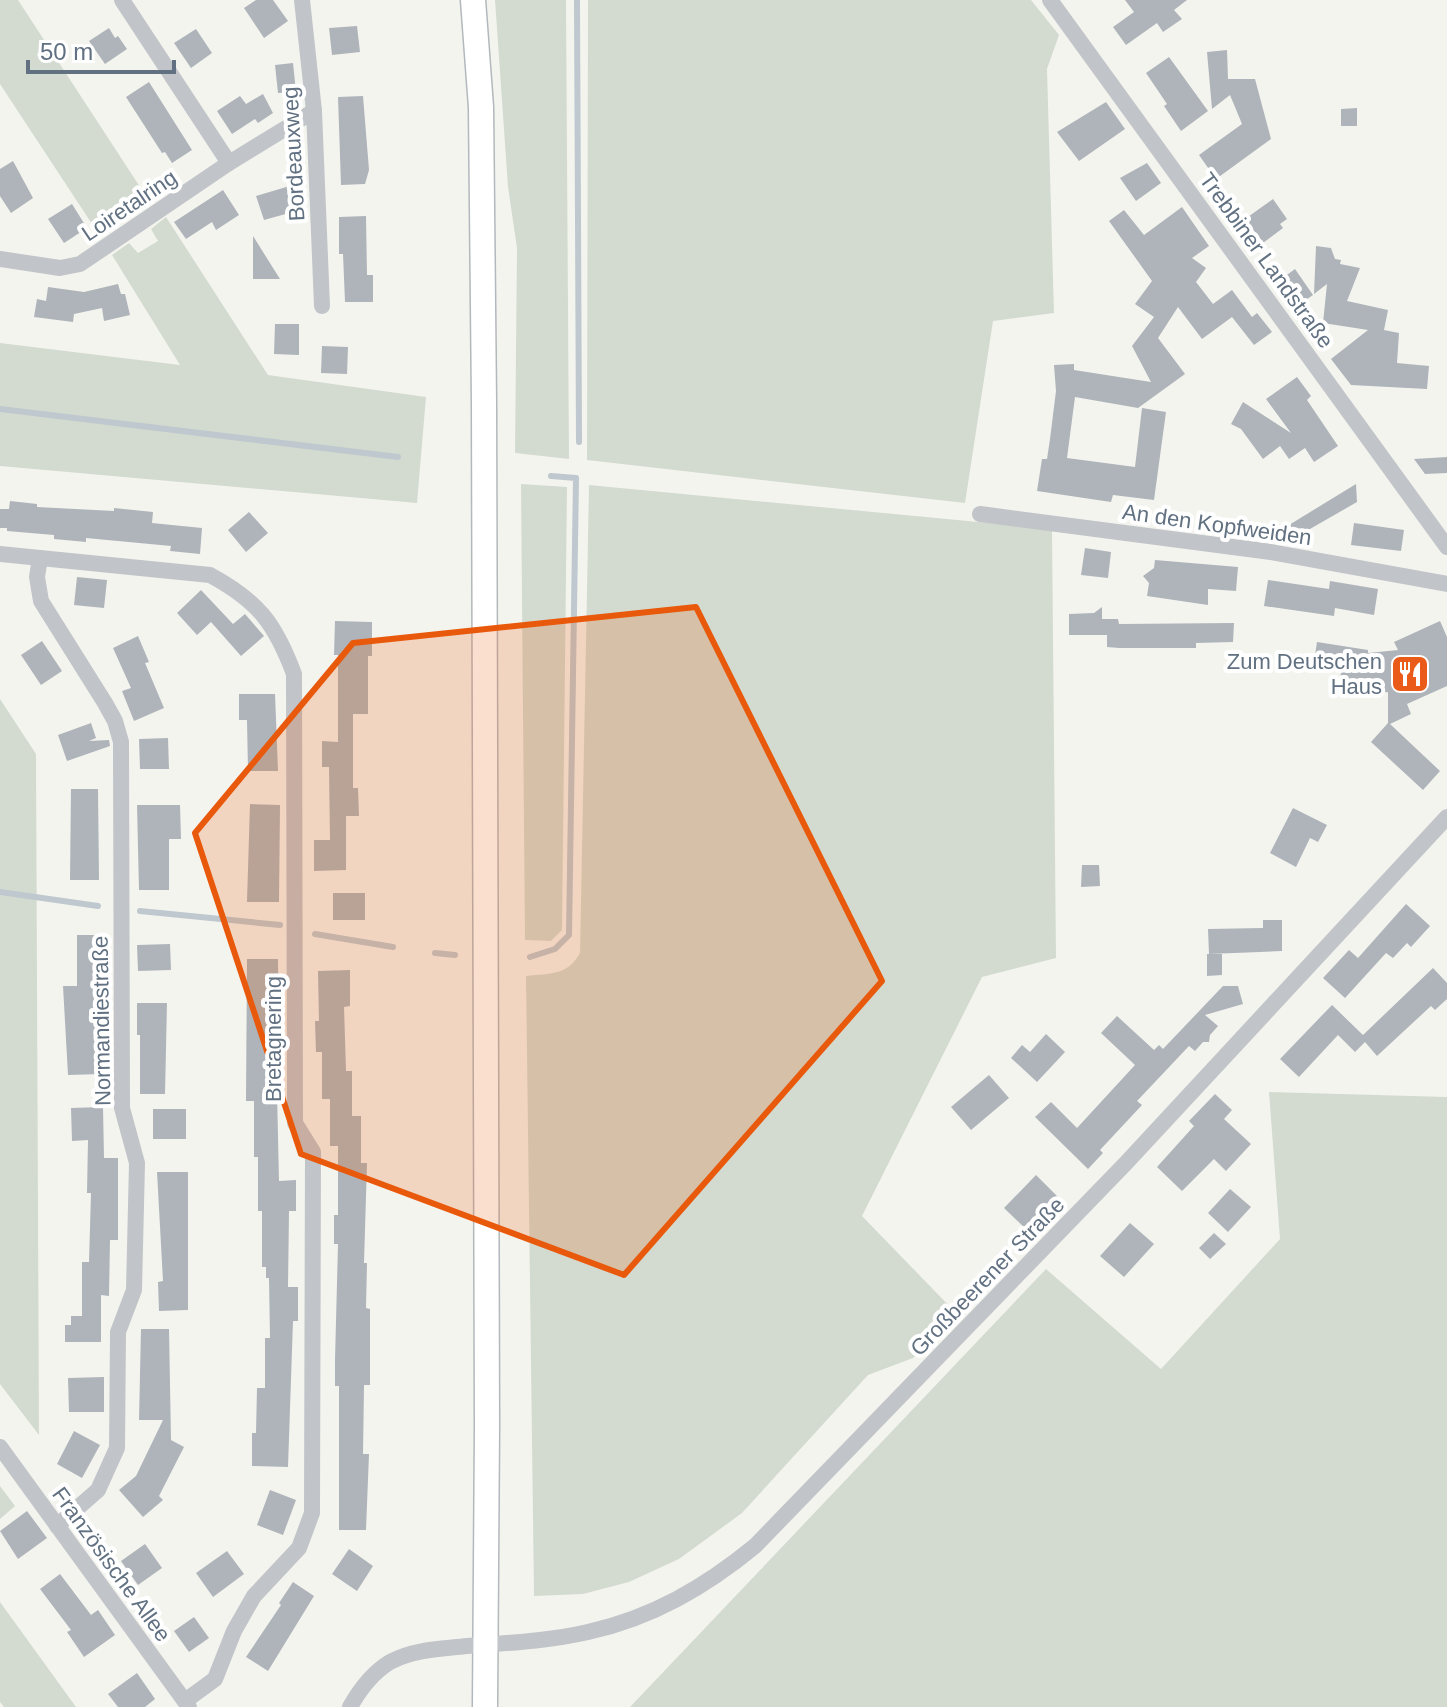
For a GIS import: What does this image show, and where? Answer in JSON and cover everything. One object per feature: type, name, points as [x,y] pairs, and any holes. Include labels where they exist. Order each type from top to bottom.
[{"type":"main road","points":[[473,0],[481,107],[484,403],[485,1707]]},
{"type":"street","points":[[122,0],[229,163]]},
{"type":"street","name":"Bordeauxweg","points":[[302,0],[314,111],[322,306]]},
{"type":"street","name":"Trebbiner Landstraße","points":[[1050,0],[1447,547]]},
{"type":"street","name":"Loiretalring","points":[[0,259],[60,268],[80,264],[229,163],[314,111]]},
{"type":"street","name":"An den Kopfweiden","points":[[980,514],[1271,552],[1447,584]]},
{"type":"street","name":"Bretagnering","points":[[0,554],[210,575],[259,608],[284,645],[294,674],[295,1123],[313,1152],[312,1513],[299,1548],[254,1596],[234,1631],[215,1679],[187,1704]]},
{"type":"street","name":"Normandiestraße","points":[[40,558],[37,577],[41,601],[110,712],[121,742],[122,1108],[137,1163],[134,1290],[118,1332],[117,1448],[98,1490],[57,1526]]},
{"type":"street","name":"Großbeerener Straße","points":[[350,1707],[368,1679],[390,1663],[423,1650],[554,1639],[640,1616],[694,1591],[755,1546],[1066,1227],[1447,817]]},
{"type":"street","name":"Französische Allee","points":[[0,1447],[187,1704]]},
{"type":"highlighted area","points":[[696,607],[882,981],[624,1275],[301,1154],[195,833],[353,643]]},
{"type":"shaded area","points":[[0,0],[18,0],[144,193],[94,227],[0,84]]},
{"type":"shaded area","points":[[495,0],[566,0],[569,459],[515,453],[517,248],[508,187]]},
{"type":"shaded area","points":[[588,0],[1031,0],[1059,35],[1047,69],[1054,313],[993,321],[965,503],[587,460]]},
{"type":"shaded area","points":[[166,217],[268,375],[426,397],[417,503],[0,466],[0,343],[180,365],[112,255],[129,243],[138,253],[158,241],[151,229]]},
{"type":"shaded area","points":[[521,484],[567,487],[562,930],[551,941],[525,940]]},
{"type":"shaded area","points":[[589,485],[1052,529],[1056,958],[982,977],[862,1216],[959,1316],[913,1358],[868,1375],[742,1513],[679,1559],[629,1582],[583,1594],[534,1596],[526,976],[564,970],[580,953]]},
{"type":"shaded area","points":[[0,699],[36,754],[39,1435],[0,1384]]},
{"type":"shaded area","points":[[1269,1092],[1447,1097],[1447,1707],[630,1707],[1046,1269],[1161,1369],[1280,1239]]},
{"type":"shaded area","points":[[0,1486],[15,1506],[0,1519]]},
{"type":"shaded area","points":[[0,1602],[76,1707],[4,1707],[0,1702]]},
{"type":"building","points":[[256,0],[273,0],[288,21],[264,38],[244,8]]},
{"type":"building","points":[[1125,0],[1187,0],[1174,10],[1182,19],[1163,32],[1157,23],[1126,45],[1113,27],[1134,12]]},
{"type":"building","points":[[357,26],[360,52],[332,55],[329,28]]},
{"type":"building","points":[[109,28],[127,49],[105,64],[89,41]]},
{"type":"building","points":[[196,29],[212,53],[191,68],[174,43]]},
{"type":"building","points":[[1227,50],[1228,79],[1255,79],[1271,139],[1216,179],[1199,155],[1242,124],[1230,95],[1212,109],[1207,52]]},
{"type":"building","points":[[1169,57],[1208,111],[1181,131],[1146,73]]},
{"type":"building","points":[[293,63],[296,92],[278,93],[275,65]]},
{"type":"building","points":[[149,82],[192,150],[172,163],[165,152],[162,153],[126,97]]},
{"type":"building","points":[[263,94],[273,113],[258,123],[255,119],[232,134],[217,111],[240,96],[246,104]]},
{"type":"building","points":[[363,96],[369,170],[365,184],[341,185],[338,97]]},
{"type":"building","points":[[1106,102],[1125,129],[1079,161],[1057,132]]},
{"type":"building","points":[[1357,108],[1357,126],[1341,126],[1341,109]]},
{"type":"building","points":[[13,161],[33,198],[11,213],[0,196],[0,169]]},
{"type":"building","points":[[1147,163],[1161,183],[1136,201],[1120,178]]},
{"type":"building","points":[[293,185],[300,210],[264,220],[256,196]]},
{"type":"building","points":[[223,190],[239,215],[216,230],[212,222],[186,239],[174,222]]},
{"type":"building","points":[[1273,199],[1287,219],[1280,224],[1283,228],[1263,243],[1245,219]]},
{"type":"building","points":[[72,204],[87,228],[64,243],[48,219]]},
{"type":"building","points":[[1182,207],[1209,246],[1192,258],[1206,268],[1196,282],[1213,304],[1232,290],[1252,317],[1257,313],[1272,332],[1254,345],[1232,317],[1202,339],[1178,307],[1158,338],[1185,374],[1138,408],[1075,397],[1067,458],[1135,467],[1142,408],[1166,412],[1154,500],[1113,495],[1111,502],[1037,491],[1042,459],[1047,459],[1050,439],[1056,391],[1054,365],[1074,364],[1074,370],[1151,382],[1132,346],[1154,317],[1135,304],[1152,281],[1109,221],[1124,210],[1144,235]]},
{"type":"building","points":[[366,216],[367,275],[373,275],[373,302],[345,302],[343,254],[339,254],[339,217]]},
{"type":"building","points":[[253,236],[280,279],[253,279]]},
{"type":"building","points":[[1316,246],[1331,248],[1335,259],[1341,260],[1340,264],[1360,268],[1347,301],[1388,310],[1384,330],[1399,333],[1397,363],[1429,366],[1427,389],[1351,385],[1331,359],[1368,330],[1323,323],[1327,284],[1314,294]]},
{"type":"building","points":[[1295,269],[1313,295],[1294,308],[1276,283]]},
{"type":"building","points":[[118,284],[121,294],[125,294],[130,315],[104,321],[102,308],[74,314],[73,322],[34,317],[37,299],[46,301],[48,287],[84,292]]},
{"type":"building","points":[[275,324],[299,324],[299,355],[274,354]]},
{"type":"building","points":[[322,346],[348,347],[347,374],[321,373]]},
{"type":"building","points":[[1297,377],[1311,396],[1307,400],[1338,446],[1314,462],[1305,448],[1289,459],[1280,446],[1263,459],[1241,429],[1231,424],[1243,402],[1291,433],[1266,399]]},
{"type":"building","points":[[1447,457],[1447,473],[1425,474],[1414,459]]},
{"type":"building","points":[[1356,484],[1357,502],[1296,537],[1289,525]]},
{"type":"building","points":[[10,501],[37,504],[37,507],[153,512],[152,523],[202,528],[200,554],[170,551],[171,546],[86,538],[86,542],[54,539],[54,535],[7,531],[7,528],[0,528],[0,509],[9,509]]},
{"type":"building","points":[[249,512],[268,533],[246,552],[228,530]]},
{"type":"building","points":[[1354,523],[1404,530],[1401,551],[1351,545]]},
{"type":"building","points":[[1085,548],[1111,552],[1108,578],[1081,575]]},
{"type":"building","points":[[1155,560],[1238,567],[1236,591],[1208,589],[1208,605],[1147,596],[1149,583],[1143,576],[1154,568]]},
{"type":"building","points":[[77,577],[107,580],[104,608],[74,605]]},
{"type":"building","points":[[1268,580],[1329,589],[1330,581],[1378,589],[1374,615],[1335,608],[1334,616],[1264,606]]},
{"type":"building","points":[[201,590],[233,624],[245,614],[264,636],[241,656],[211,622],[197,635],[177,613]]},
{"type":"building","points":[[1102,607],[1102,619],[1118,619],[1119,624],[1234,623],[1233,642],[1196,643],[1196,648],[1119,648],[1107,647],[1107,635],[1069,635],[1069,614],[1094,613]]},
{"type":"building","points":[[335,621],[372,622],[372,656],[368,656],[368,714],[353,714],[353,788],[358,788],[359,816],[346,816],[346,870],[314,871],[314,840],[330,840],[329,767],[322,767],[322,741],[338,742]]},
{"type":"building","points":[[1440,621],[1447,637],[1447,686],[1407,704],[1411,714],[1390,724],[1440,771],[1423,790],[1371,742],[1388,723],[1388,692],[1378,693],[1378,684],[1340,678],[1342,667],[1314,662],[1317,642],[1368,650],[1368,653],[1398,650],[1394,642]]},
{"type":"building","points":[[138,636],[149,662],[145,663],[164,708],[134,721],[122,691],[131,688],[113,648]]},
{"type":"building","points":[[42,641],[62,671],[41,685],[21,655]]},
{"type":"building","points":[[239,694],[275,694],[278,771],[248,771],[247,720],[239,720]]},
{"type":"building","points":[[91,723],[96,738],[89,741],[109,740],[110,746],[67,761],[58,735]]},
{"type":"building","points":[[168,738],[169,769],[140,769],[139,739]]},
{"type":"building","points":[[71,789],[98,789],[99,880],[70,880]]},
{"type":"building","points":[[250,804],[280,805],[279,902],[247,902]]},
{"type":"building","points":[[137,805],[180,805],[181,839],[169,839],[169,890],[139,890]]},
{"type":"building","points":[[1293,808],[1327,825],[1318,842],[1310,838],[1296,867],[1270,853]]},
{"type":"building","points":[[1082,865],[1099,865],[1100,886],[1081,887]]},
{"type":"building","points":[[333,893],[365,893],[365,920],[333,920]]},
{"type":"building","points":[[1406,904],[1430,926],[1411,947],[1407,943],[1393,958],[1386,953],[1345,998],[1323,978],[1349,950],[1358,958]]},
{"type":"building","points":[[1263,920],[1282,920],[1282,951],[1209,954],[1208,929],[1263,928]]},
{"type":"building","points":[[77,935],[102,935],[101,1074],[68,1075],[63,986],[77,986]]},
{"type":"building","points":[[170,944],[171,970],[138,971],[137,945]]},
{"type":"building","points":[[1207,954],[1222,954],[1222,975],[1207,976]]},
{"type":"building","points":[[247,959],[278,959],[279,1181],[296,1180],[296,1211],[289,1211],[288,1287],[298,1287],[298,1321],[293,1321],[288,1467],[252,1466],[257,1388],[265,1388],[265,1338],[270,1338],[269,1278],[266,1278],[266,1267],[262,1267],[262,1211],[258,1211],[258,1157],[254,1157],[254,1101],[246,1101]]},
{"type":"building","points":[[1433,968],[1447,983],[1447,999],[1435,1010],[1431,1006],[1377,1056],[1365,1042],[1355,1052],[1338,1035],[1299,1077],[1280,1059],[1332,1005],[1363,1035]]},
{"type":"building","points":[[350,970],[350,1006],[344,1007],[346,1071],[352,1071],[352,1116],[361,1116],[361,1163],[367,1163],[364,1263],[367,1263],[366,1308],[370,1309],[370,1385],[364,1385],[363,1454],[369,1454],[366,1530],[339,1530],[339,1386],[335,1386],[338,1244],[334,1244],[334,1215],[338,1215],[338,1146],[330,1146],[330,1099],[322,1099],[322,1052],[316,1052],[315,1021],[319,1021],[318,971]]},
{"type":"building","points":[[1223,986],[1238,986],[1243,1004],[1205,1015],[1218,1026],[1210,1035],[1209,1042],[1203,1042],[1195,1051],[1189,1046],[1137,1101],[1142,1105],[1100,1150],[1103,1153],[1088,1169],[1035,1117],[1051,1102],[1077,1128],[1135,1065],[1101,1033],[1117,1016],[1154,1050],[1159,1045],[1163,1049]]},
{"type":"building","points":[[137,1003],[167,1003],[165,1094],[140,1094]]},
{"type":"building","points":[[1046,1034],[1065,1052],[1037,1082],[1011,1058],[1022,1045],[1030,1052]]},
{"type":"building","points":[[989,1075],[1009,1098],[971,1130],[951,1107]]},
{"type":"building","points":[[1215,1094],[1232,1110],[1224,1119],[1251,1144],[1226,1171],[1214,1159],[1182,1191],[1157,1167],[1194,1126],[1189,1121]]},
{"type":"building","points":[[103,1107],[104,1158],[118,1158],[118,1240],[110,1240],[109,1296],[101,1295],[101,1342],[65,1342],[65,1325],[71,1325],[71,1316],[82,1316],[82,1262],[89,1262],[91,1193],[87,1193],[88,1140],[72,1141],[71,1108]]},
{"type":"building","points":[[153,1109],[186,1109],[186,1139],[153,1139]]},
{"type":"building","points":[[157,1172],[188,1172],[188,1310],[159,1311],[158,1282],[163,1281]]},
{"type":"building","points":[[1036,1175],[1061,1200],[1029,1232],[1004,1208]]},
{"type":"building","points":[[1230,1189],[1251,1207],[1228,1232],[1208,1213]]},
{"type":"building","points":[[1130,1223],[1154,1244],[1124,1277],[1100,1256]]},
{"type":"building","points":[[1214,1233],[1226,1244],[1210,1259],[1199,1248]]},
{"type":"building","points":[[141,1329],[169,1329],[171,1440],[184,1447],[159,1496],[163,1500],[143,1517],[119,1490],[136,1476],[163,1420],[139,1420]]},
{"type":"building","points":[[104,1377],[104,1412],[69,1412],[68,1378]]},
{"type":"building","points":[[74,1431],[100,1445],[82,1478],[57,1464]]},
{"type":"building","points":[[270,1490],[296,1500],[283,1535],[257,1525]]},
{"type":"building","points":[[27,1511],[47,1538],[18,1559],[0,1531]]},
{"type":"building","points":[[145,1544],[162,1568],[138,1585],[121,1561]]},
{"type":"building","points":[[349,1549],[373,1566],[357,1591],[332,1574]]},
{"type":"building","points":[[227,1551],[244,1574],[213,1597],[196,1573]]},
{"type":"building","points":[[60,1574],[91,1615],[98,1610],[115,1635],[84,1657],[67,1632],[71,1630],[40,1589]]},
{"type":"building","points":[[293,1582],[314,1596],[268,1671],[246,1657]]},
{"type":"building","points":[[194,1617],[209,1638],[189,1652],[174,1631]]},
{"type":"building","points":[[137,1673],[155,1699],[145,1707],[118,1707],[108,1694]]},
{"type":"waterway","points":[[577,0],[579,442]]},
{"type":"waterway","points":[[0,409],[398,457]]},
{"type":"waterway","points":[[530,957],[555,949],[569,935],[576,478],[551,476]]},
{"type":"waterway","points":[[0,892],[98,906]]},
{"type":"waterway","points":[[140,911],[280,925]]},
{"type":"waterway","points":[[315,934],[393,947]]},
{"type":"waterway","points":[[435,953],[455,955]]},
{"type":"place","name":"Zum Deutschen Haus","points":[[1410,674]]}]
